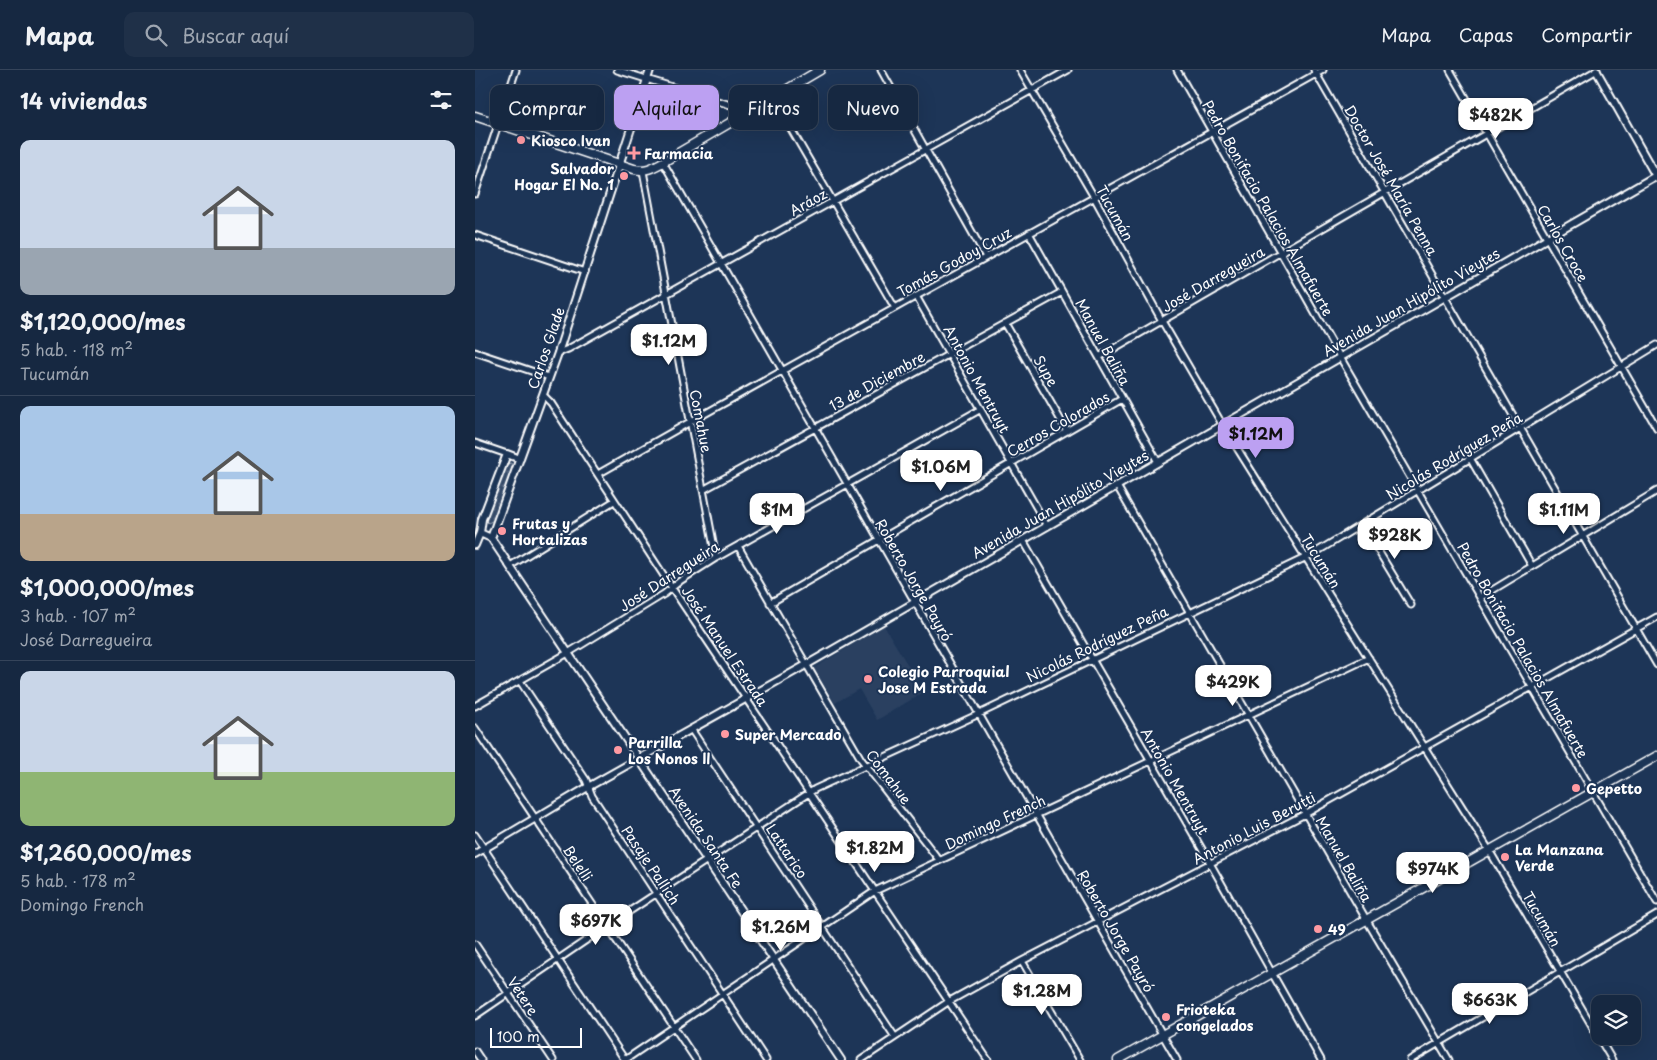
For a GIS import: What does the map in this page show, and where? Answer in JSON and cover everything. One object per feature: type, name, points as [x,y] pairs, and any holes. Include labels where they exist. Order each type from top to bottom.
[{"type":"main road","points":[[795,85],[820,70]]},
{"type":"main road","points":[[475,116],[490,121]]},
{"type":"main road","points":[[517,130],[643,171],[663,162],[729,123]]},
{"type":"main road","points":[[1118,1060],[1657,756]]},
{"type":"street","points":[[511,85],[516,70]]},
{"type":"street","points":[[617,70],[729,105]]},
{"type":"street","name":"Carlos Glade","points":[[491,538],[558,353],[650,70]]},
{"type":"street","points":[[881,70],[986,257]]},
{"type":"street","name":"Tucumán","points":[[1020,70],[1222,424],[1489,850],[1612,1060]]},
{"type":"street","name":"Aráoz","points":[[558,353],[569,349],[1068,70]]},
{"type":"street","name":"Pedro Bonifacio Palacios Almafuerte","points":[[1177,70],[1280,253],[1657,902]]},
{"type":"street","name":"Tomás Godoy Cruz","points":[[598,474],[1212,132],[1315,72],[1323,70]]},
{"type":"street","name":"Carlos Croce","points":[[1450,70],[1657,428]]},
{"type":"street","points":[[1596,70],[1657,176]]},
{"type":"street","name":"José Darregueira","points":[[1099,357],[1596,70]]},
{"type":"street","name":"Doctor José María Penna","points":[[1315,72],[1657,665]]},
{"type":"street","points":[[475,194],[497,130]]},
{"type":"street","points":[[792,130],[895,308]]},
{"type":"street","name":"Roberto Jorge Payró","points":[[663,162],[1177,1060]]},
{"type":"street","name":"Comahue","points":[[643,171],[715,558]]},
{"type":"street","name":"Avenida Juan Hipólito Vieytes","points":[[475,854],[1657,176]]},
{"type":"street","name":"Manuel Baliña","points":[[1029,233],[1158,462]]},
{"type":"street","points":[[475,235],[585,272]]},
{"type":"street","name":"13 de Diciembre","points":[[703,490],[1062,292]]},
{"type":"street","name":"Antonio Mentruyt","points":[[917,296],[1047,526]]},
{"type":"street","name":"Supe","points":[[1005,323],[1067,431]]},
{"type":"street","name":"Nicolás Rodríguez Peña","points":[[475,1016],[810,792],[979,714],[1305,557],[1657,345]]},
{"type":"street","points":[[475,352],[549,377]]},
{"type":"street","name":"José Manuel Estrada","points":[[543,395],[551,403],[672,588],[988,1060]]},
{"type":"street","name":"Cerros Colorados","points":[[770,603],[1123,399]]},
{"type":"street","name":"José Darregueira","points":[[475,706],[568,653],[672,588],[715,558],[981,409]]},
{"type":"street","points":[[475,443],[520,459]]},
{"type":"street","points":[[491,538],[477,539],[482,519],[507,454]]},
{"type":"street","points":[[1470,458],[1532,566]]},
{"type":"street","name":"Manuel Baliña","points":[[1117,486],[1449,1060]]},
{"type":"street","points":[[1481,597],[1657,491]]},
{"type":"street","points":[[510,566],[614,500]]},
{"type":"street","points":[[1362,524],[1411,605]]},
{"type":"street","name":"Avenida Santa Fe","points":[[491,538],[841,1060]]},
{"type":"street","name":"Antonio Mentruyt","points":[[1023,540],[1093,659],[1321,1060]]},
{"type":"street","name":"Comahue","points":[[738,546],[805,665],[865,765],[939,860]]},
{"type":"street","name":"Antonio Luis Berutti","points":[[861,1060],[948,1002],[1022,961],[1099,923],[1305,814],[1657,617]]},
{"type":"street","name":"Domingo French","points":[[625,1060],[875,892],[939,860],[1369,658]]},
{"type":"street","name":"Pasaje Pallich","points":[[520,681],[586,780],[592,796],[767,1060]]},
{"type":"street","name":"Belelli","points":[[475,728],[696,1060]]},
{"type":"street","name":"Lattarico","points":[[691,729],[895,1037]]},
{"type":"street","points":[[475,835],[625,1060]]},
{"type":"street","points":[[1411,1060],[1657,915]]},
{"type":"street","name":"Vetere","points":[[475,944],[553,1060]]},
{"type":"street","points":[[1022,961],[1079,1060]]},
{"type":"street","points":[[475,1051],[481,1060]]},
{"type":"shaded area","points":[[511,463],[513,468],[494,520],[488,523],[484,519],[506,464]]},
{"type":"shaded area","name":"Colegio Parroquial Jose M Estrada","points":[[884,626],[924,692],[877,720],[859,689],[835,703],[814,668]]},
{"type":"place","name":"Kiosco Ivan","points":[[521,140]]},
{"type":"place","name":"Farmacia","points":[[634,153]]},
{"type":"place","name":"Salvador Hogar El No. 1","points":[[624,176]]},
{"type":"place","name":"Frutas y Hortalizas","points":[[502,531]]},
{"type":"place","name":"Colegio Parroquial Jose M Estrada","points":[[868,679]]},
{"type":"place","name":"Super Mercado","points":[[725,734]]},
{"type":"place","name":"Parrilla Los Nonos ll","points":[[618,750]]},
{"type":"place","name":"Gepetto","points":[[1576,788]]},
{"type":"place","name":"La Manzana Verde","points":[[1505,857]]},
{"type":"place","name":"49","points":[[1318,929]]},
{"type":"place","name":"Frioteka congelados","points":[[1166,1017]]}]
